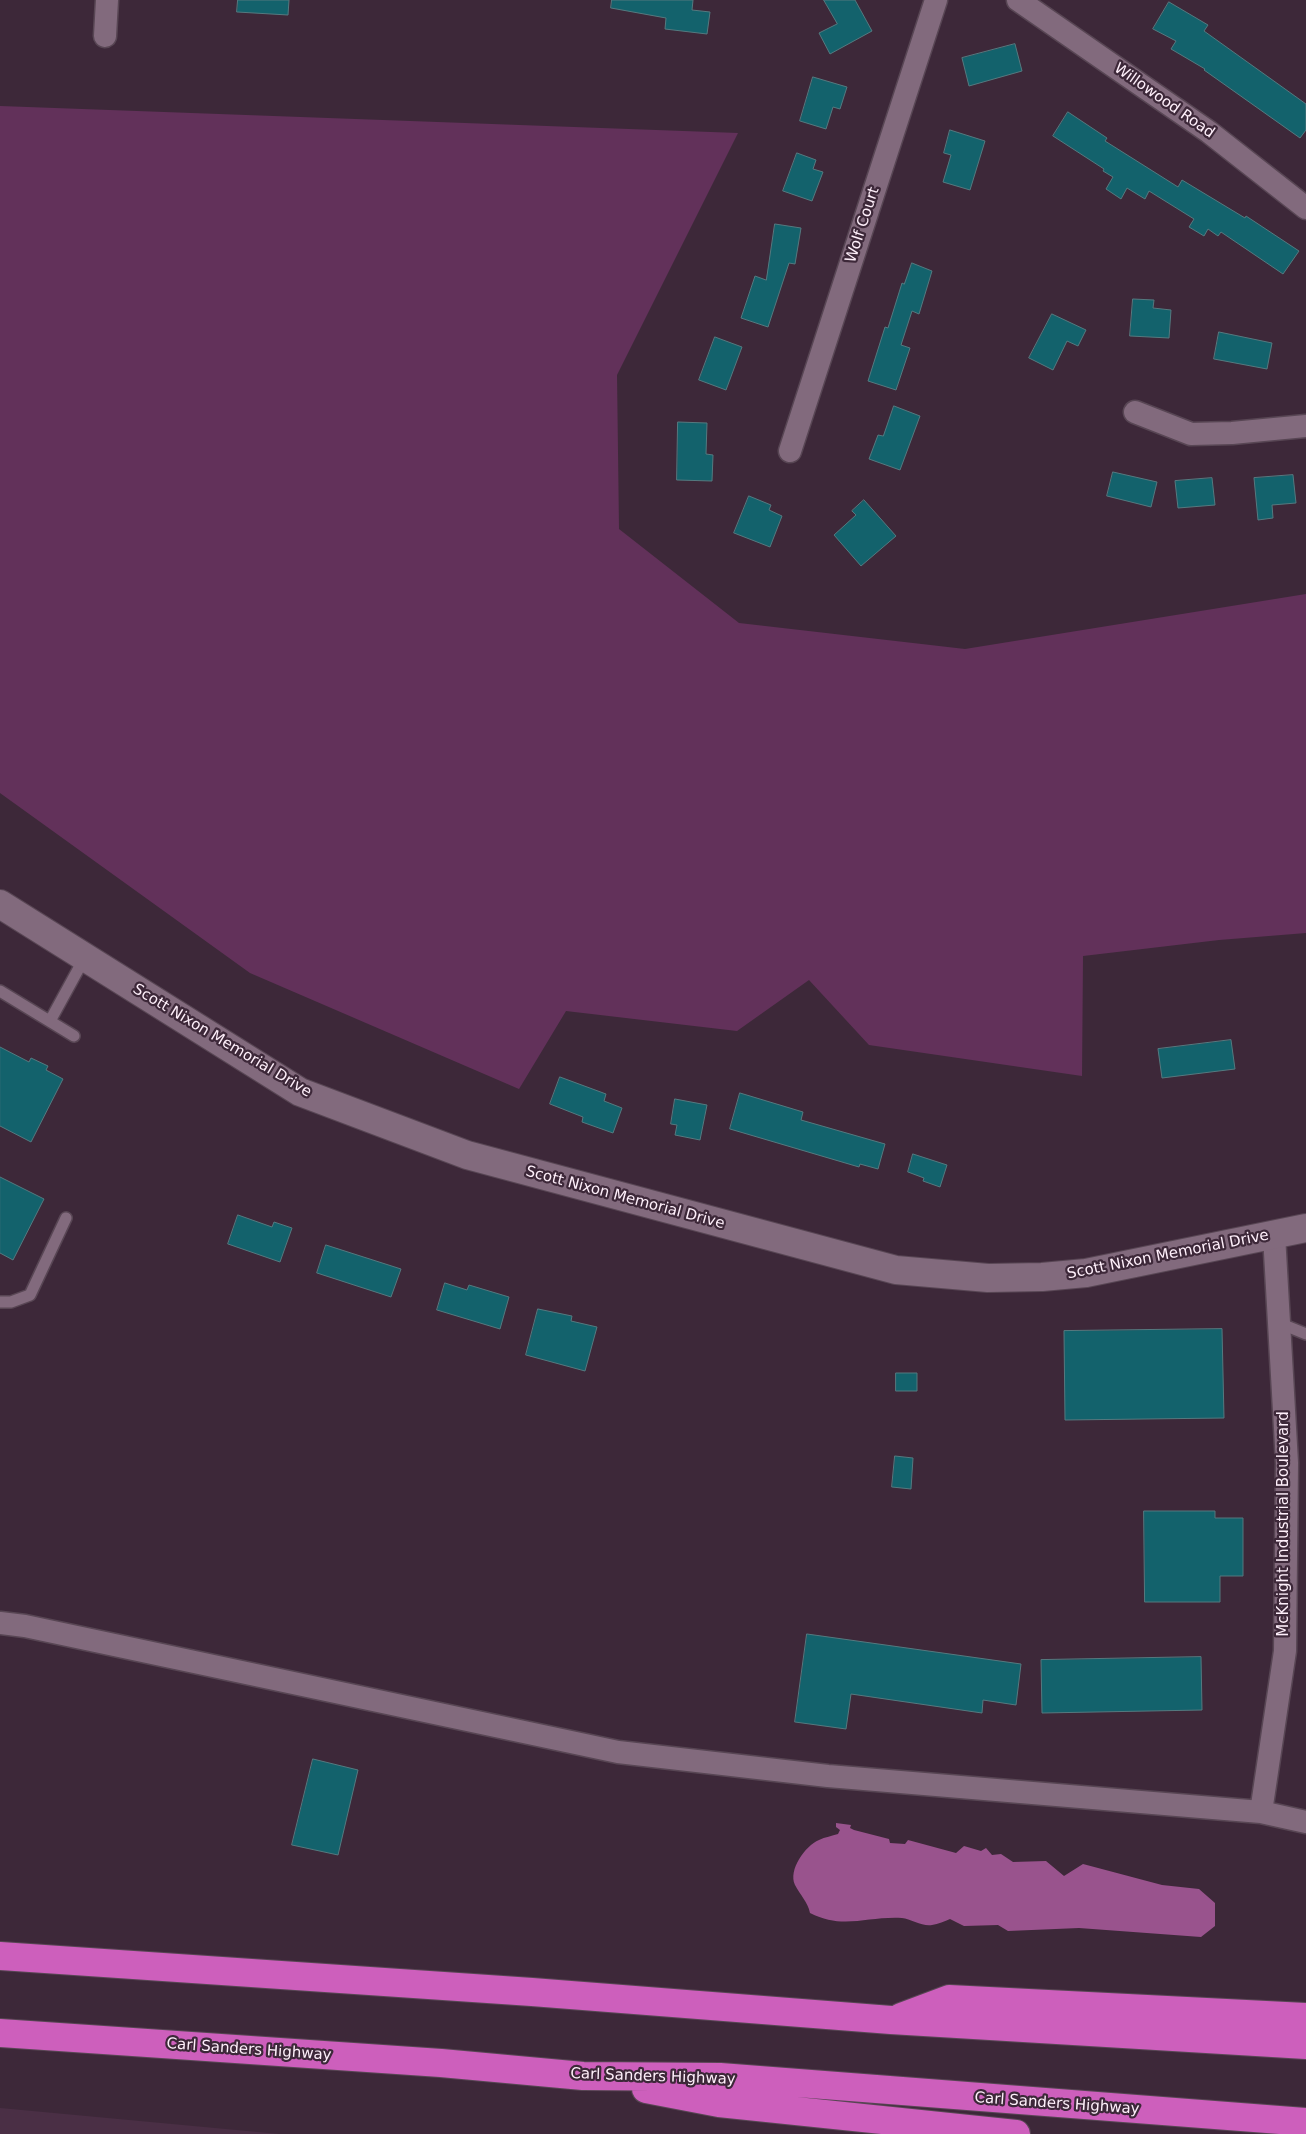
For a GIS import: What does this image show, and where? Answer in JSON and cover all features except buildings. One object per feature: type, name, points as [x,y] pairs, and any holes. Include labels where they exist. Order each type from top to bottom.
[{"type":"highway","points":[[0,1956],[532,1992],[891,2020],[1306,2045]]},
{"type":"highway","points":[[891,2020],[949,1999],[1306,2017]]},
{"type":"highway","name":"Carl Sanders Highway","points":[[0,2033],[440,2063],[583,2076],[720,2077],[1306,2122]]},
{"type":"highway","points":[[583,2076],[719,2103],[1016,2134]]},
{"type":"main road","name":"Scott Nixon Memorial Drive","points":[[0,904],[300,1092],[466,1155],[896,1270],[988,1278],[1042,1277],[1086,1273],[1306,1228]]},
{"type":"street","points":[[105,36],[107,0]]},
{"type":"street","name":"Wolf Court","points":[[790,451],[936,0]]},
{"type":"street","name":"Willowood Road","points":[[1018,0],[1209,132],[1306,208]]},
{"type":"street","points":[[1135,412],[1191,434],[1232,433],[1306,426]]},
{"type":"street","name":"McKnight Industrial Boulevard","points":[[1261,1812],[1285,1651],[1287,1463],[1274,1235]]},
{"type":"street","points":[[0,1623],[25,1626],[618,1752],[828,1776],[1261,1812],[1306,1822]]},
{"type":"lane","points":[[50,1021],[85,957]]},
{"type":"lane","points":[[0,991],[74,1036]]},
{"type":"lane","points":[[0,1302],[11,1302],[30,1295],[66,1218]]},
{"type":"lane","points":[[1279,1323],[1306,1334]]},
{"type":"shaded area","points":[[0,106],[738,133],[617,375],[619,529],[739,623],[965,649],[1306,594],[1306,933],[1219,940],[1083,956],[1082,1076],[869,1045],[809,980],[737,1031],[566,1011],[519,1089],[250,973],[0,793]]},
{"type":"shaded area","points":[[836,1823],[851,1825],[850,1828],[854,1830],[889,1839],[890,1843],[905,1844],[908,1840],[956,1853],[964,1846],[981,1851],[986,1848],[992,1855],[1001,1854],[1013,1862],[1046,1861],[1064,1876],[1083,1864],[1162,1885],[1199,1889],[1215,1903],[1215,1926],[1201,1937],[1079,1928],[1008,1931],[998,1925],[964,1926],[950,1919],[928,1925],[902,1918],[833,1921],[810,1913],[793,1879],[799,1859],[808,1847],[819,1840],[838,1834],[840,1830],[836,1827]]},
{"type":"shaded area","points":[[0,2108],[279,2134],[0,2134]]}]
